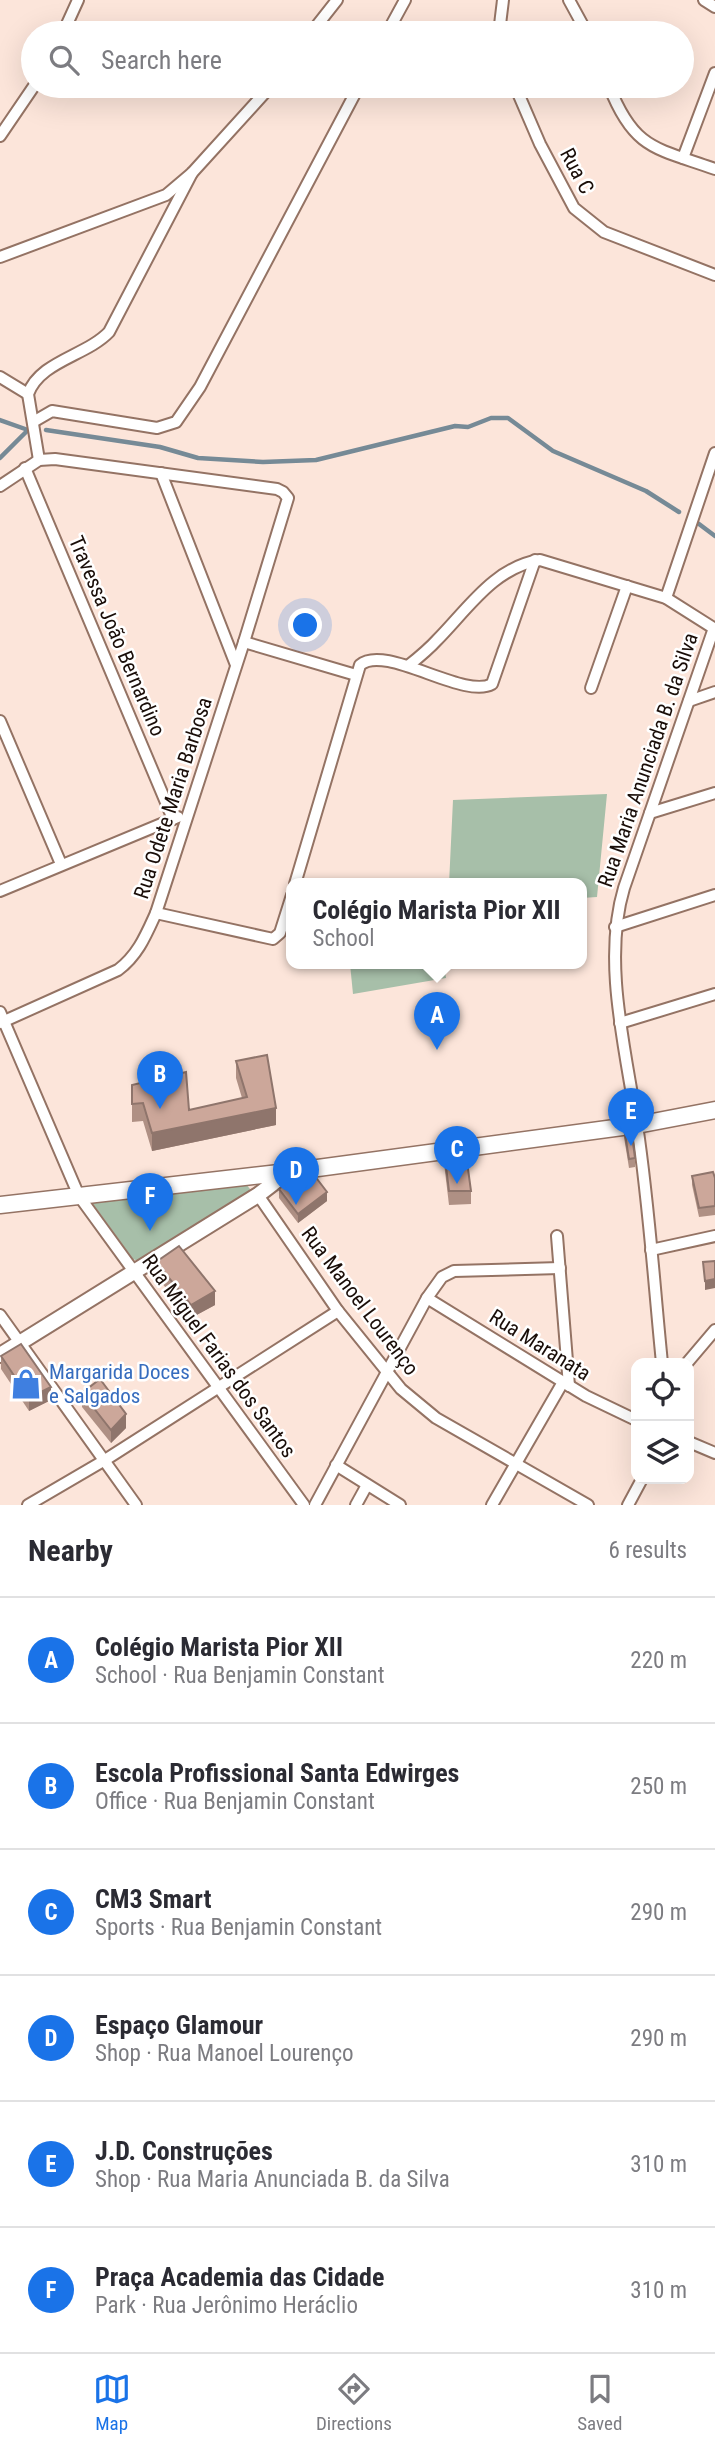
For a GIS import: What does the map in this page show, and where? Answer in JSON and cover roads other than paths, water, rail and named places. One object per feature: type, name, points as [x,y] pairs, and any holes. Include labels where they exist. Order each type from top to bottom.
[{"type":"main road","points":[[0,1205],[288,1172],[637,1125],[715,1110]]},
{"type":"street","points":[[68,21],[78,0]]},
{"type":"street","points":[[320,21],[337,0]]},
{"type":"street","points":[[394,21],[405,0]]},
{"type":"street","points":[[500,21],[503,0]]},
{"type":"street","points":[[569,0],[580,21]]},
{"type":"street","points":[[704,0],[715,8]]},
{"type":"street","points":[[683,158],[715,73]]},
{"type":"street","points":[[0,136],[26,98]]},
{"type":"street","points":[[1,254],[166,195],[192,173],[260,98]]},
{"type":"street","points":[[33,422],[52,411],[158,428],[176,422],[200,387],[353,98]]},
{"type":"street","name":"Rua C","points":[[520,98],[540,144],[574,208],[604,232],[715,275]]},
{"type":"street","points":[[614,98],[623,117],[634,131],[659,151],[715,169]]},
{"type":"street","points":[[39,460],[28,394],[35,379],[94,345],[109,332],[192,173]]},
{"type":"street","points":[[0,377],[28,394]]},
{"type":"street","points":[[666,598],[715,453]]},
{"type":"street","points":[[0,486],[39,460],[75,460],[160,473],[236,665]]},
{"type":"street","name":"Travessa João Bernardino","points":[[25,468],[173,819]]},
{"type":"street","name":"Rua Odete Maria Barbosa","points":[[1,1019],[118,970],[136,954],[156,913],[287,505],[286,495],[277,489],[160,473]]},
{"type":"street","points":[[408,666],[436,641],[486,587],[535,560],[548,561],[666,598],[714,629]]},
{"type":"street","points":[[297,878],[360,664],[367,660],[408,666],[474,686],[485,687],[492,684],[535,560]]},
{"type":"street","points":[[591,688],[626,586]]},
{"type":"street","name":"Rua Maria Anunciada B. da Silva","points":[[662,1358],[637,1125],[621,1023],[615,927],[622,895],[714,629]]},
{"type":"street","points":[[244,642],[356,675]]},
{"type":"street","points":[[689,701],[715,692]]},
{"type":"street","points":[[0,721],[61,864]]},
{"type":"street","points":[[650,813],[715,793]]},
{"type":"street","points":[[0,891],[187,813]]},
{"type":"street","points":[[615,927],[715,895]]},
{"type":"street","points":[[156,913],[273,939],[280,933],[286,914]]},
{"type":"street","points":[[621,1023],[715,994]]},
{"type":"street","name":"Rua Miguel Farias dos Santos","points":[[1,1019],[79,1196],[304,1505]]},
{"type":"street","points":[[0,1355],[258,1195],[288,1172]]},
{"type":"street","name":"Rua Manoel Lourenço","points":[[258,1195],[338,1311],[387,1372],[416,1402],[436,1418],[588,1505]]},
{"type":"street","points":[[492,1505],[566,1384],[557,1236]]},
{"type":"street","points":[[651,1250],[715,1236]]},
{"type":"street","points":[[315,1505],[427,1298],[442,1277],[454,1271],[560,1268]]},
{"type":"street","name":"Rua Maranata","points":[[427,1298],[566,1384],[631,1417]]},
{"type":"street","points":[[28,1505],[105,1460],[338,1311]]},
{"type":"street","points":[[0,1315],[136,1505]]},
{"type":"street","points":[[691,1358],[715,1330]]},
{"type":"street","points":[[694,1444],[715,1453]]},
{"type":"street","points":[[336,1465],[400,1505]]},
{"type":"street","points":[[628,1505],[639,1484]]},
{"type":"street","points":[[356,1505],[367,1485]]},
{"type":"waterway","points":[[46,430],[160,447],[198,458],[263,462],[316,460],[455,426],[468,427],[491,418],[508,418],[553,451],[646,491],[679,512]]},
{"type":"waterway","points":[[0,420],[28,430]]},
{"type":"waterway","points":[[0,458],[28,430],[31,431]]},
{"type":"waterway","points":[[699,524],[715,536]]},
{"type":"place","name":"Colégio Marista Pior XII","points":[[437,1050]]},
{"type":"place","name":"Escola Profissional Santa Edwirges","points":[[160,1109]]},
{"type":"place","name":"J.D. Construções","points":[[631,1146]]},
{"type":"place","name":"CM3 Smart","points":[[457,1184]]},
{"type":"place","name":"Espaço Glamour","points":[[296,1205]]},
{"type":"place","name":"Praça Academia das Cidade","points":[[150,1231]]},
{"type":"place","name":"Margarida Doces e Salgados","points":[[26,1384]]}]
